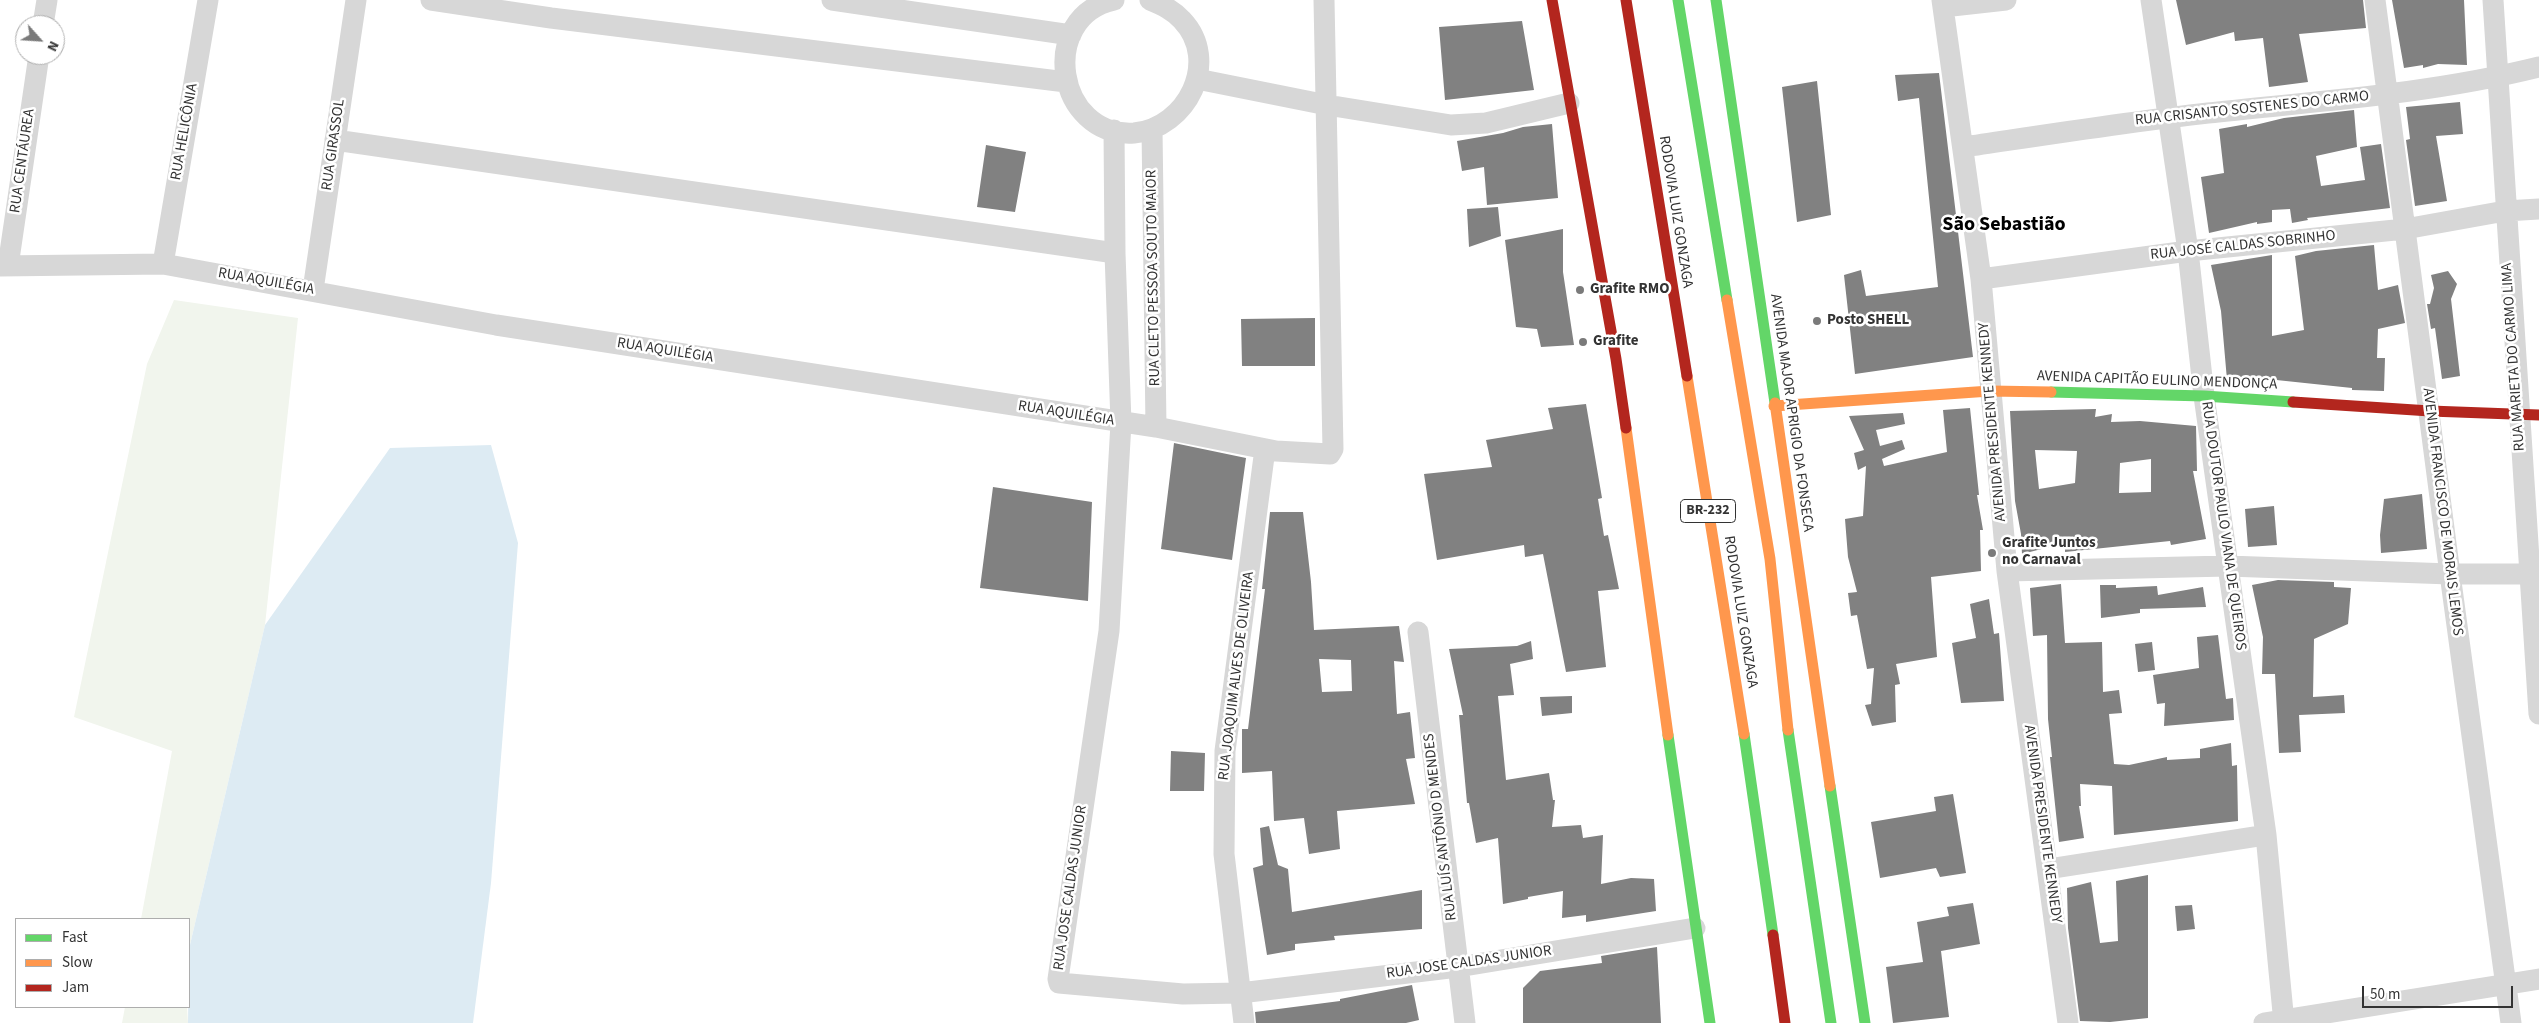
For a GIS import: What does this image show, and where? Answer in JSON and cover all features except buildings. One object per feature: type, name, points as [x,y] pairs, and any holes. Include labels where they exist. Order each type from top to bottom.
[{"type":"main road","points":[[1552,0],[1616,359],[1695,928],[1710,1023]]},
{"type":"main road","name":"RODOVIA LUIZ GONZAGA","points":[[1626,0],[1736,675],[1785,1023]]},
{"type":"main road","name":"RODOVIA LUIZ GONZAGA","points":[[1678,0],[1770,559],[1783,695],[1813,888],[1831,1023]]},
{"type":"main road","name":"AVENIDA MAJOR APRIGIO DA FONSECA","points":[[1716,0],[1865,1023]]},
{"type":"main road","name":"AVENIDA CAPITÃO EULINO MENDONÇA","points":[[1774,406],[1990,390],[2204,396],[2430,411],[2539,415]]},
{"type":"street","points":[[45,15],[47,0]]},
{"type":"street","name":"RUA HELICÔNIA","points":[[163,264],[208,0]]},
{"type":"street","name":"RUA GIRASSOL","points":[[313,290],[356,0]]},
{"type":"street","points":[[431,0],[551,18],[1066,82]]},
{"type":"street","points":[[832,0],[1071,35]]},
{"type":"street","points":[[1110,0],[1092,10],[1080,21],[1071,35],[1064,66],[1066,82],[1073,99],[1084,113],[1098,124],[1114,130],[1133,133],[1152,129],[1173,118],[1188,101],[1197,79],[1199,59],[1194,38],[1183,21],[1167,7],[1150,0]]},
{"type":"street","points":[[1324,0],[1327,105]]},
{"type":"street","points":[[1942,4],[2006,0]]},
{"type":"street","name":"RUA DOUTOR PAULO VIANA DE QUEIROS","points":[[2151,0],[2188,251],[2204,396],[2266,835],[2277,1022]]},
{"type":"street","name":"AVENIDA FRANCISCO DE MORAIS LEMOS","points":[[2376,0],[2450,574],[2511,1023]]},
{"type":"street","name":"RUA MARIETA DO CARMO LIMA","points":[[2493,0],[2518,415],[2534,574],[2539,714]]},
{"type":"street","name":"AVENIDA PRESIDENTE KENNEDY","points":[[1942,4],[1964,147],[1980,279],[2007,571],[2068,1023]]},
{"type":"street","name":"RUA CENTÁUREA","points":[[4,266],[37,65]]},
{"type":"street","name":"RUA CRISANTO SOSTENES DO CARMO","points":[[1964,147],[2167,118],[2388,94],[2499,77],[2539,67]]},
{"type":"street","points":[[1197,79],[1327,105],[1466,126],[1569,102]]},
{"type":"street","name":"RUA AQUILÉGIA","points":[[4,266],[163,264],[496,325],[1156,427],[1265,449],[1330,454],[1333,449],[1327,105]]},
{"type":"street","name":"RUA CLETO PESSOA SOUTO MAIOR","points":[[1152,129],[1156,427]]},
{"type":"street","points":[[1114,130],[1115,253],[1121,423]]},
{"type":"street","points":[[335,140],[1115,253]]},
{"type":"street","name":"RUA JOSÉ CALDAS SOBRINHO","points":[[1980,279],[2188,251],[2405,229],[2505,211],[2539,209]]},
{"type":"street","name":"RUA JOSE CALDAS JUNIOR","points":[[1121,423],[1109,631],[1058,982],[1063,985],[1183,994],[1240,993],[1458,967],[1695,928]]},
{"type":"street","name":"RUA JOAQUIM ALVES DE OLIVEIRA","points":[[1244,1023],[1224,854],[1225,751],[1265,449]]},
{"type":"street","points":[[2007,571],[2228,566],[2450,574],[2534,574]]},
{"type":"street","name":"RUA LUÍS ANTÔNIO D MENDES","points":[[1418,632],[1465,1023]]},
{"type":"street","points":[[2048,869],[2266,835]]},
{"type":"street","points":[[2277,1022],[2539,979]]},
{"type":"shaded area","points":[[174,300],[298,318],[265,625],[190,945],[190,918],[141,918],[172,751],[74,717],[147,364]]},
{"type":"shaded area","points":[[491,445],[518,543],[491,883],[473,1023],[188,1023],[188,1008],[190,1008],[190,945],[265,625],[390,448]]},
{"type":"shaded area","points":[[125,1008],[187,1008],[188,1023],[122,1023]]},
{"type":"traffic: fast","points":[[1678,0],[1727,300]]},
{"type":"traffic: fast","points":[[1716,0],[1775,403]]},
{"type":"traffic: fast","points":[[2051,392],[2204,396],[2293,402]]},
{"type":"traffic: fast","points":[[1788,730],[1831,1023]]},
{"type":"traffic: fast","points":[[1744,734],[1773,935]]},
{"type":"traffic: fast","points":[[1668,735],[1710,1023]]},
{"type":"traffic: fast","points":[[1830,786],[1865,1023]]},
{"type":"traffic: slow","points":[[1727,300],[1770,559],[1788,730]]},
{"type":"traffic: slow","points":[[1687,376],[1744,734]]},
{"type":"traffic: slow","points":[[1774,406],[1990,391],[2051,392]]},
{"type":"traffic: slow","points":[[1775,403],[1830,786]]},
{"type":"traffic: slow","points":[[1626,428],[1668,735]]},
{"type":"traffic: jam","points":[[1552,0],[1616,359],[1626,428]]},
{"type":"traffic: jam","points":[[1626,0],[1687,376]]},
{"type":"traffic: jam","points":[[2293,402],[2430,411],[2539,415]]},
{"type":"traffic: jam","points":[[1773,935],[1785,1023]]},
{"type":"place","name":"Grafite RMO","points":[[1580,290]]},
{"type":"place","name":"Posto SHELL","points":[[1817,321]]},
{"type":"place","name":"Grafite","points":[[1583,342]]},
{"type":"place","name":"Grafite Juntos no Carnaval","points":[[1992,553]]},
{"type":"district","name":"São Sebastião","points":[[2004,226]]}]
